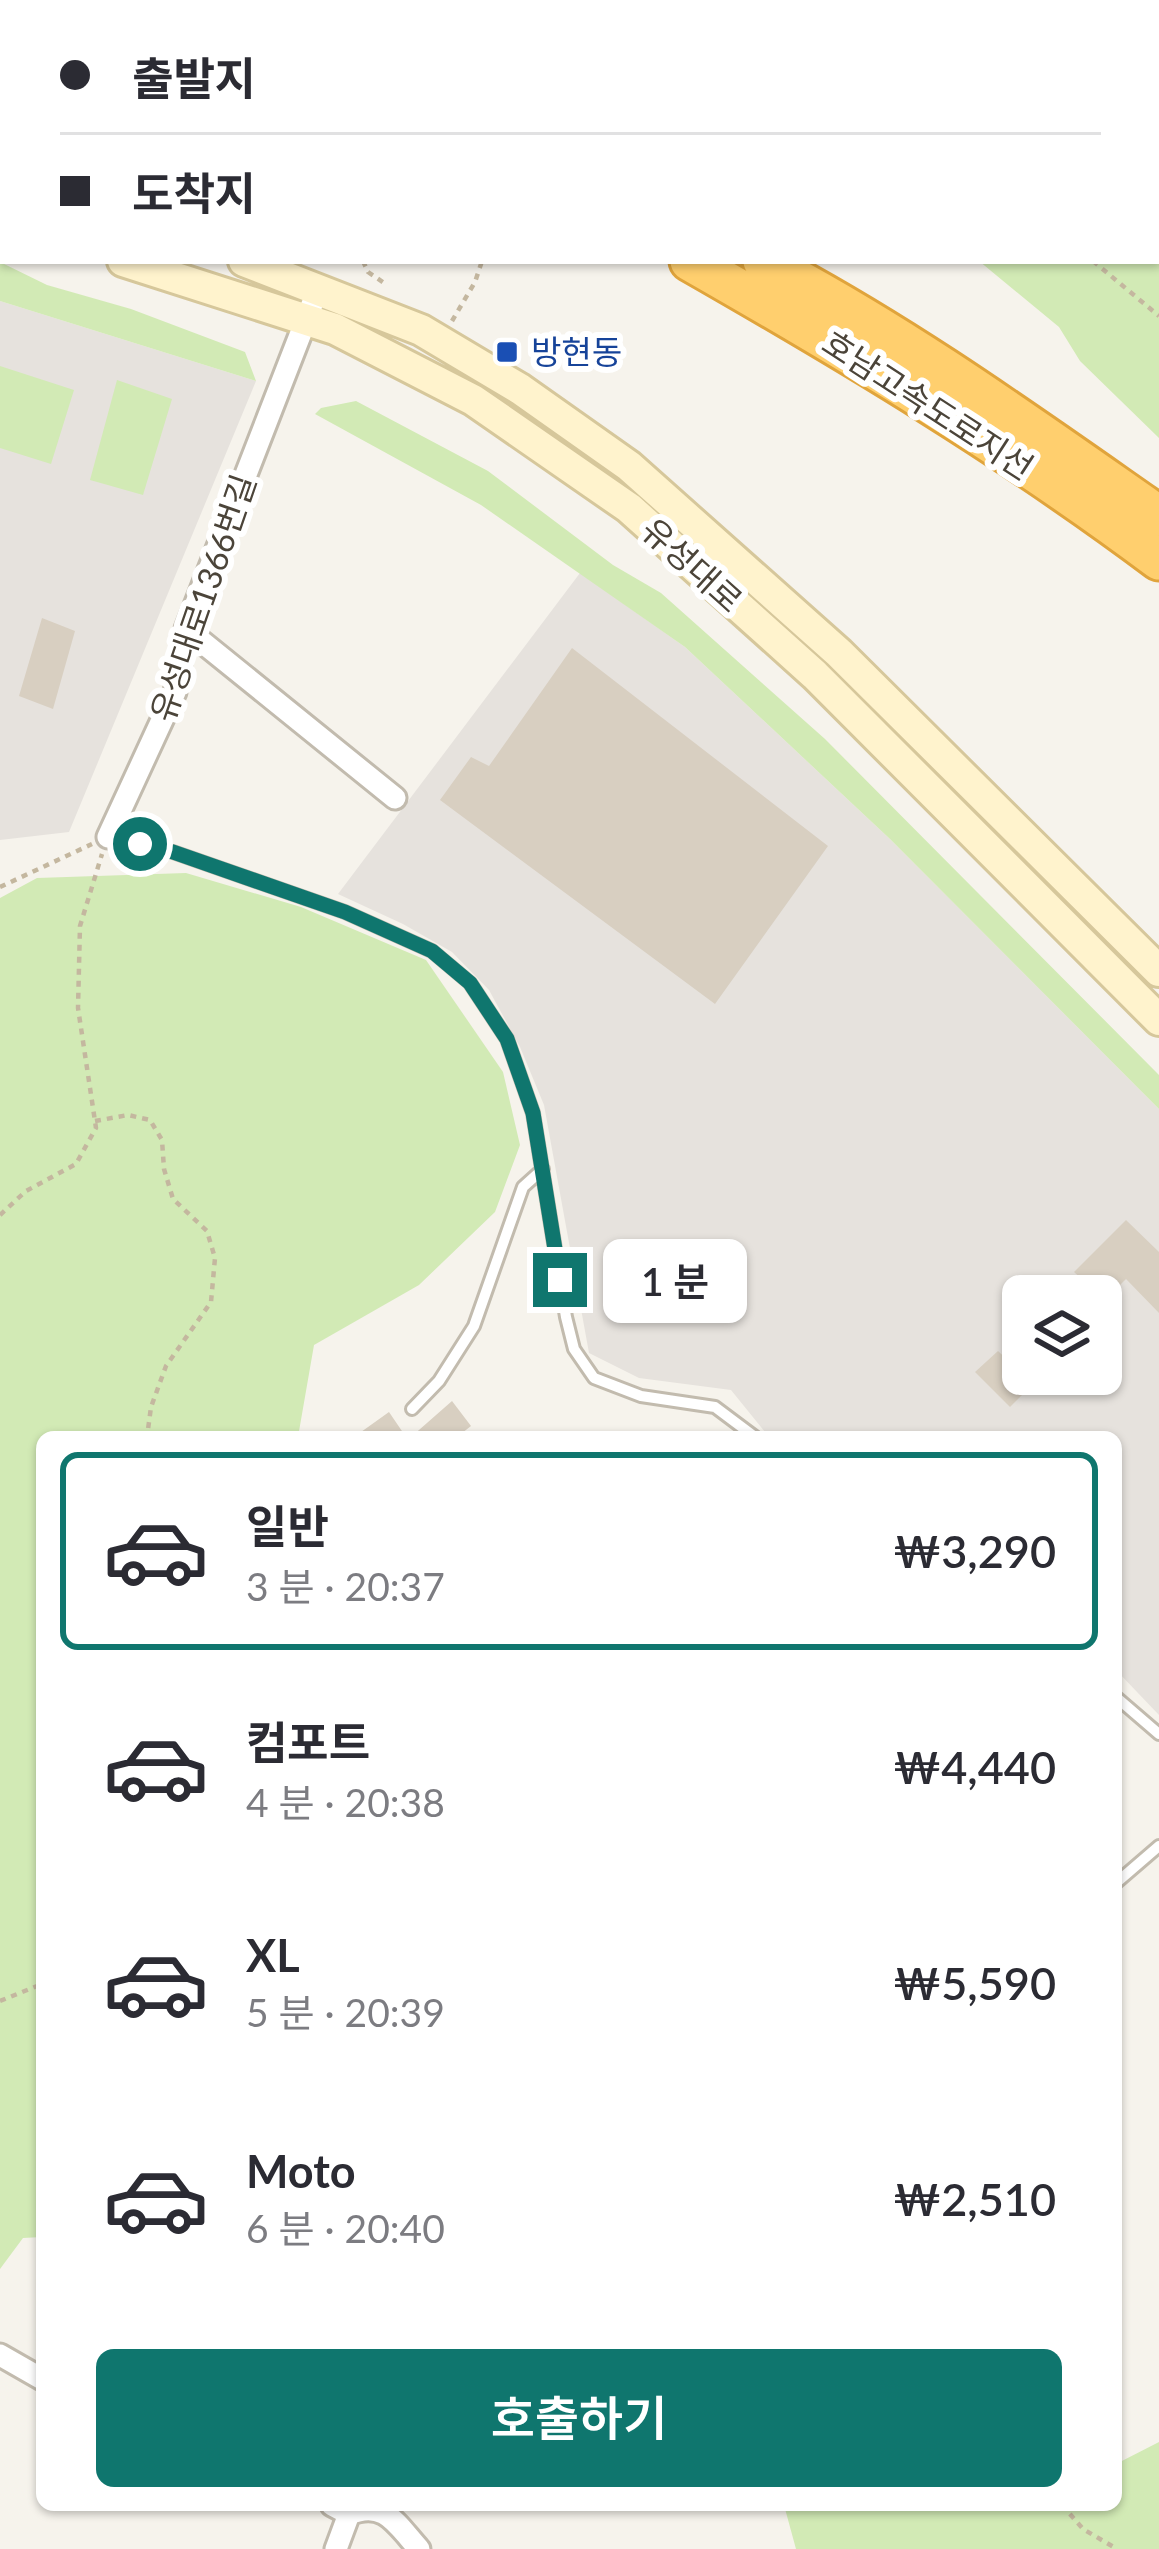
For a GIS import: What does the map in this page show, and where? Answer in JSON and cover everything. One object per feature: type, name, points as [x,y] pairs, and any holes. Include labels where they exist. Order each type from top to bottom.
[{"type":"highway","name":"호남고속도로지선","points":[[695,264],[937,407],[1159,560]]},
{"type":"highway","name":"호남고속도로지선","points":[[769,264],[960,378],[1159,516]]},
{"type":"main road","name":"유성대로","points":[[132,264],[334,329],[473,400],[629,508],[815,675],[1159,1021]]},
{"type":"main road","name":"유성대로","points":[[252,264],[422,330],[520,389],[628,466],[839,653],[1159,971]]},
{"type":"street","name":"유성대로1366번길","points":[[108,837],[175,692],[186,629],[318,289]]},
{"type":"street","points":[[186,629],[395,798]]},
{"type":"street","points":[[0,2356],[36,2376]]},
{"type":"street","points":[[336,2549],[340,2511]]},
{"type":"street","points":[[383,2511],[419,2549]]},
{"type":"lane","points":[[108,837],[173,852],[345,912],[432,951],[470,983],[507,1039],[533,1113],[574,1349],[594,1378],[640,1396],[716,1407],[747,1431]]},
{"type":"lane","points":[[412,1409],[440,1382],[474,1325],[523,1186],[543,1169]]},
{"type":"lane","points":[[1122,1702],[1159,1734]]},
{"type":"lane","points":[[1122,1878],[1159,1846]]},
{"type":"path","points":[[364,264],[387,285]]},
{"type":"path","points":[[442,342],[481,264]]},
{"type":"path","points":[[1097,264],[1159,316]]},
{"type":"path","points":[[0,887],[108,837]]},
{"type":"path","points":[[0,1215],[26,1191],[76,1164],[96,1128],[78,1008],[80,926],[108,837]]},
{"type":"path","points":[[95,1121],[128,1115],[150,1120],[162,1140],[172,1199],[207,1231],[215,1258],[211,1302],[166,1366],[151,1406],[148,1431]]},
{"type":"path","points":[[0,2001],[36,1986]]},
{"type":"path","points":[[1067,2511],[1083,2530],[1118,2549]]},
{"type":"shaded area","points":[[0,301],[256,381],[69,832],[0,840]]},
{"type":"shaded area","points":[[580,573],[685,647],[890,839],[1159,1109],[1159,1715],[1122,1676],[1122,1431],[764,1431],[731,1390],[639,1378],[589,1353],[544,1105],[489,990],[452,952],[338,894]]},
{"type":"green space","points":[[0,264],[4,264],[47,285],[131,309],[245,352],[256,381],[0,301]]},
{"type":"green space","points":[[983,264],[1159,264],[1159,438],[1080,361],[1059,327]]},
{"type":"green space","points":[[0,366],[74,390],[51,464],[0,448]]},
{"type":"green space","points":[[117,380],[172,399],[143,495],[90,480]]},
{"type":"green space","points":[[356,401],[488,471],[613,565],[661,593],[825,739],[1159,1075],[1159,1109],[890,839],[685,647],[481,505],[315,414],[321,408]]},
{"type":"green space","points":[[186,873],[301,907],[426,960],[503,1072],[520,1145],[495,1212],[419,1285],[314,1345],[299,1431],[36,1431],[36,2237],[23,2238],[0,2269],[0,898],[37,878]]},
{"type":"green space","points":[[1159,2442],[1159,2549],[796,2549],[786,2511],[1122,2511],[1122,2461]]},
{"type":"building","points":[[42,618],[75,631],[53,709],[19,696]]},
{"type":"building","points":[[572,648],[828,846],[715,1004],[440,800],[471,757],[489,766]]},
{"type":"building","points":[[1126,1220],[1159,1252],[1159,1313],[1126,1279],[1122,1283],[1122,1275],[1074,1272]]},
{"type":"building","points":[[998,1351],[1002,1355],[1002,1395],[1022,1395],[1010,1407],[975,1372]]},
{"type":"building","points":[[452,1401],[471,1426],[465,1431],[418,1431]]},
{"type":"building","points":[[389,1412],[402,1431],[362,1431]]},
{"type":"place","name":"방현동","points":[[507,352]]},
{"type":"route","points":[[140,844],[345,912],[432,951],[470,983],[507,1039],[533,1113],[560,1280]]}]
